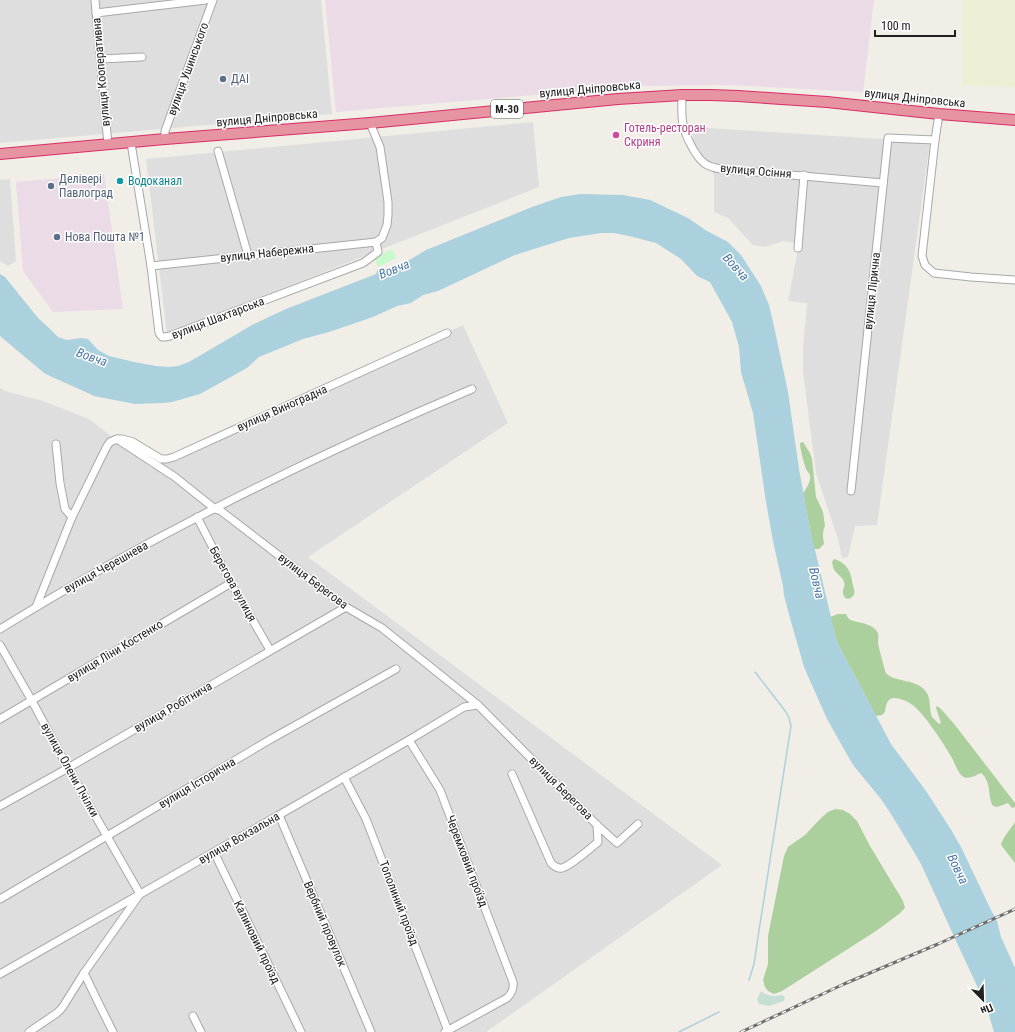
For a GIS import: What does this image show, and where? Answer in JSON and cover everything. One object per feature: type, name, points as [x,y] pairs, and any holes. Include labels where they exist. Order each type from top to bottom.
[{"type":"highway","name":"вулиця Дніпровська","points":[[0,154],[682,95],[738,96],[820,102],[1015,120]]},
{"type":"street","name":"вулиця Кооперативна","points":[[95,0],[108,145]]},
{"type":"street","points":[[96,13],[206,0]]},
{"type":"street","name":"вулиця Ушинського","points":[[165,139],[165,131],[213,0]]},
{"type":"street","points":[[101,59],[142,57]]},
{"type":"street","name":"вулиця Осіння","points":[[682,95],[682,118],[684,129],[696,155],[710,167],[883,183]]},
{"type":"street","points":[[940,114],[935,140],[922,256],[925,265],[934,273],[1015,280]]},
{"type":"street","points":[[370,122],[380,146],[388,202],[387,225],[379,240]]},
{"type":"street","name":"вулиця Лірична","points":[[852,491],[888,138],[935,140]]},
{"type":"street","name":"вулиця Шахтарська","points":[[131,143],[151,266],[159,333],[162,336],[165,337],[363,263],[378,252],[379,240]]},
{"type":"street","points":[[218,151],[248,255]]},
{"type":"street","points":[[798,248],[804,175]]},
{"type":"street","name":"вулиця Набережна","points":[[151,266],[379,240]]},
{"type":"street","name":"вулиця Виноградна","points":[[117,439],[133,442],[160,459],[167,459],[447,333]]},
{"type":"street","points":[[215,509],[302,465],[413,414],[472,389]]},
{"type":"street","points":[[36,607],[72,517],[106,446],[110,442],[117,439]]},
{"type":"street","name":"вулиця Берегова","points":[[117,439],[175,477],[215,509],[346,607],[382,628],[478,705],[597,825],[617,843],[638,824]]},
{"type":"street","points":[[56,444],[60,483],[65,509],[72,517]]},
{"type":"street","name":"вулиця Черешнева","points":[[0,629],[122,557],[215,509]]},
{"type":"street","name":"Берегова вулиця","points":[[196,518],[231,583],[270,650]]},
{"type":"street","name":"вулиця Ліни Костенко","points":[[0,719],[231,583]]},
{"type":"street","name":"вулиця Робітнича","points":[[0,806],[346,607]]},
{"type":"street","name":"вулиця Олени Пчілки","points":[[0,645],[140,894]]},
{"type":"street","name":"вулиця Історична","points":[[0,898],[270,739],[396,669]]},
{"type":"street","name":"вулиця Вокзальна","points":[[0,974],[279,815],[464,707],[478,705]]},
{"type":"street","name":"Черемховий проїзд","points":[[409,740],[440,790],[514,982],[512,993],[507,998],[447,1031]]},
{"type":"street","points":[[512,774],[551,863],[555,867],[562,868],[573,862],[598,842],[597,825]]},
{"type":"street","name":"Тополиний проїзд","points":[[344,777],[366,819],[447,1031]]},
{"type":"street","name":"Вербний провулок","points":[[279,815],[371,1032]]},
{"type":"street","name":"Калиновий проїзд","points":[[214,852],[301,1032]]},
{"type":"street","points":[[29,1032],[62,1008],[84,973],[140,894]]},
{"type":"street","points":[[84,973],[113,1032]]},
{"type":"street","points":[[193,1016],[201,1032]]},
{"type":"shaded area","points":[[0,0],[321,0],[332,114],[0,143]]},
{"type":"shaded area","points":[[325,0],[874,0],[863,92],[728,85],[639,86],[336,112]]},
{"type":"shaded area","points":[[533,122],[539,187],[167,334],[146,159]]},
{"type":"shaded area","points":[[692,127],[930,142],[877,525],[855,526],[848,557],[842,558],[838,539],[816,473],[803,372],[803,348],[807,303],[788,301],[799,244],[784,241],[765,247],[753,245],[728,218],[714,212],[714,175],[697,153]]},
{"type":"shaded area","points":[[104,174],[123,309],[53,312],[23,271],[16,182]]},
{"type":"shaded area","points":[[10,179],[16,261],[8,266],[0,261],[0,180]]},
{"type":"shaded area","points":[[463,325],[508,423],[308,557],[722,865],[486,1032],[0,1032],[0,388],[5,391],[43,401],[89,419],[152,468]]},
{"type":"green space","points":[[963,0],[1015,0],[1015,87],[962,85]]},
{"type":"green space","points":[[392,249],[396,258],[378,267],[374,258]]},
{"type":"green space","points":[[803,442],[812,459],[816,497],[823,512],[825,526],[823,532],[824,544],[819,549],[814,549],[803,493],[810,480],[810,475],[806,469],[801,452],[800,443]]},
{"type":"green space","points":[[834,559],[843,563],[850,573],[854,595],[849,599],[845,598],[844,595],[844,584],[842,577],[834,569],[832,562]]},
{"type":"green space","points":[[838,614],[846,614],[850,620],[867,624],[877,631],[878,645],[886,673],[890,676],[923,688],[927,693],[930,702],[932,717],[939,724],[941,723],[936,708],[937,706],[955,725],[1015,803],[1015,807],[1012,808],[1008,803],[997,807],[993,806],[987,780],[981,773],[973,777],[963,777],[932,727],[920,712],[908,702],[893,698],[889,700],[885,712],[882,715],[876,716],[837,642],[830,617]]},
{"type":"green space","points":[[835,809],[843,810],[857,821],[903,901],[905,908],[876,931],[782,991],[774,994],[768,991],[763,980],[768,964],[768,936],[784,856],[788,847],[805,835],[828,812]]},
{"type":"green space","points":[[1015,822],[1015,863],[1001,845],[1005,836]]},
{"type":"green space","points":[[761,991],[771,996],[782,995],[785,997],[784,1001],[769,1006],[759,1004],[757,999]]},
{"type":"water","name":"Вовча","points":[[581,194],[623,195],[650,200],[688,218],[707,231],[728,242],[741,255],[761,286],[769,305],[775,331],[788,392],[799,469],[810,529],[837,642],[891,744],[926,791],[961,847],[997,921],[1001,937],[1015,968],[1015,1032],[994,1032],[986,1005],[921,864],[881,799],[853,765],[827,719],[804,667],[784,595],[766,502],[753,413],[741,372],[739,347],[732,322],[710,282],[697,276],[681,259],[656,243],[614,233],[601,233],[569,238],[515,255],[438,291],[423,295],[411,303],[397,306],[373,317],[329,332],[303,339],[259,357],[247,368],[200,394],[172,402],[135,404],[94,396],[44,373],[0,336],[0,274],[5,277],[38,318],[58,337],[67,340],[81,338],[88,339],[98,350],[109,356],[156,366],[178,366],[189,362],[252,325],[286,309],[376,274],[380,269],[383,271],[390,269],[406,262],[426,250],[532,207],[561,197]]},
{"type":"waterway","points":[[749,980],[754,964],[791,726],[786,712],[755,672]]},
{"type":"waterway","points":[[679,1032],[719,1012]]},
{"type":"railway","points":[[741,1032],[844,984],[1015,909]]},
{"type":"place","name":"ДАІ","points":[[223,79]]},
{"type":"place","name":"Готель-ресторан Скриня","points":[[616,135]]},
{"type":"place","name":"Водоканал","points":[[120,181]]},
{"type":"place","name":"Делівері Павлоград","points":[[51,186]]},
{"type":"place","name":"Нова Пошта №1","points":[[57,237]]}]
